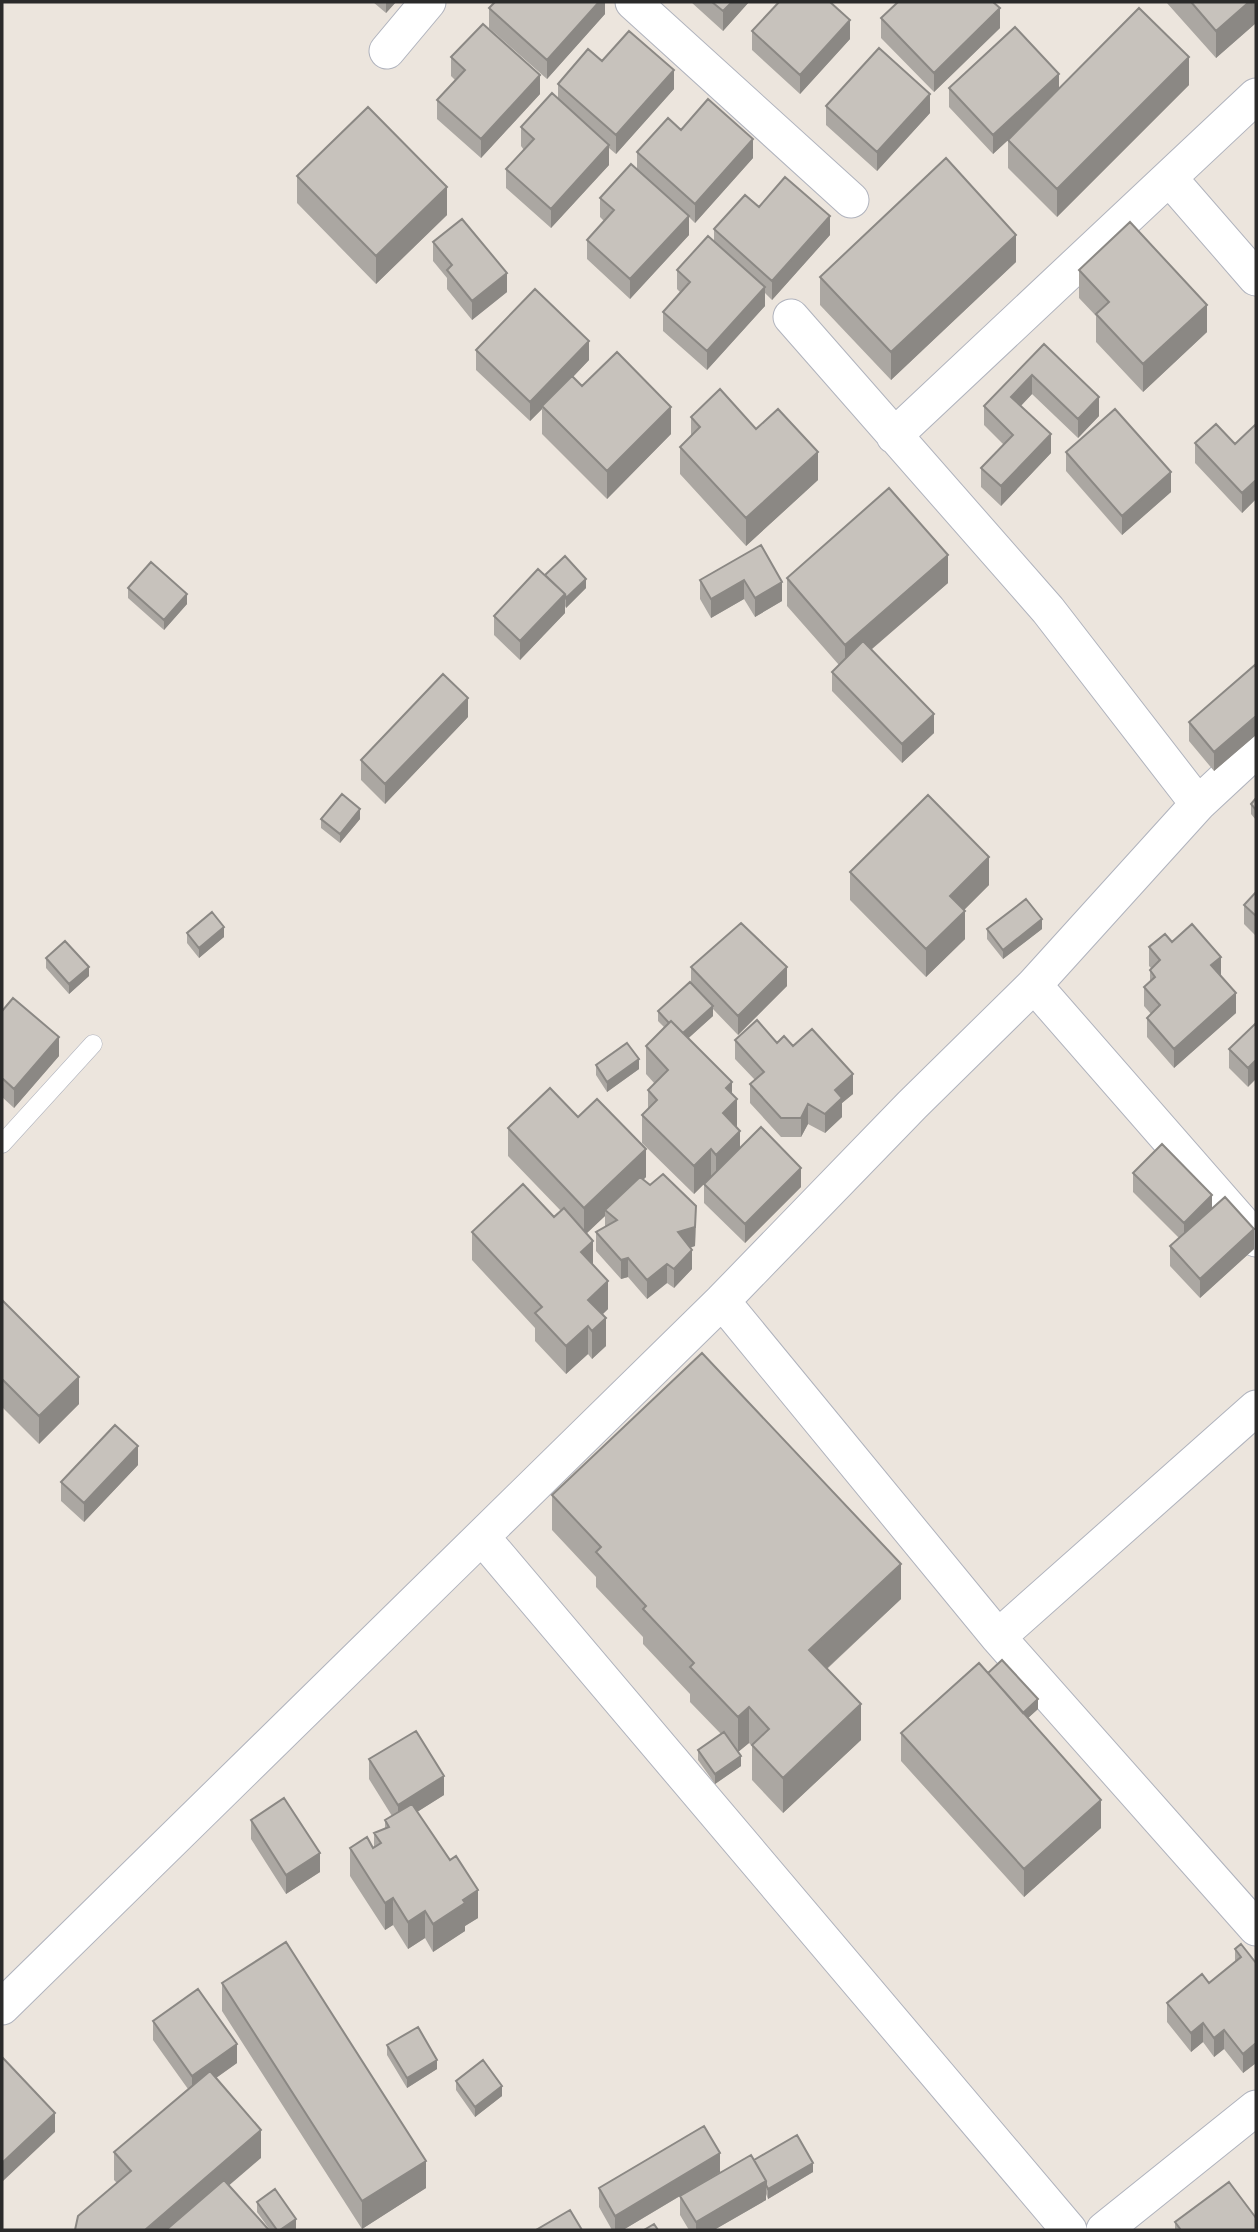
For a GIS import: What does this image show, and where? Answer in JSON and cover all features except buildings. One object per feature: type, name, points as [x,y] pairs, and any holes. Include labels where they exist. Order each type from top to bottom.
[{"type":"street","points":[[387,51],[428,2]]},
{"type":"street","points":[[633,2],[851,200]]},
{"type":"street","points":[[894,436],[1256,96]]},
{"type":"street","points":[[1170,179],[1256,278]]},
{"type":"street","points":[[791,317],[1048,610],[1198,804]]},
{"type":"street","points":[[2,2007],[722,1301],[912,1105],[1034,985],[1198,804],[1256,750]]},
{"type":"street","points":[[1034,985],[1256,1239]]},
{"type":"street","points":[[722,1301],[998,1637],[1256,1928]]},
{"type":"street","points":[[998,1637],[1256,1408]]},
{"type":"street","points":[[482,1537],[1069,2230]]},
{"type":"street","points":[[1104,2230],[1256,2108]]},
{"type":"lane","points":[[2,1144],[93,1044]]}]
